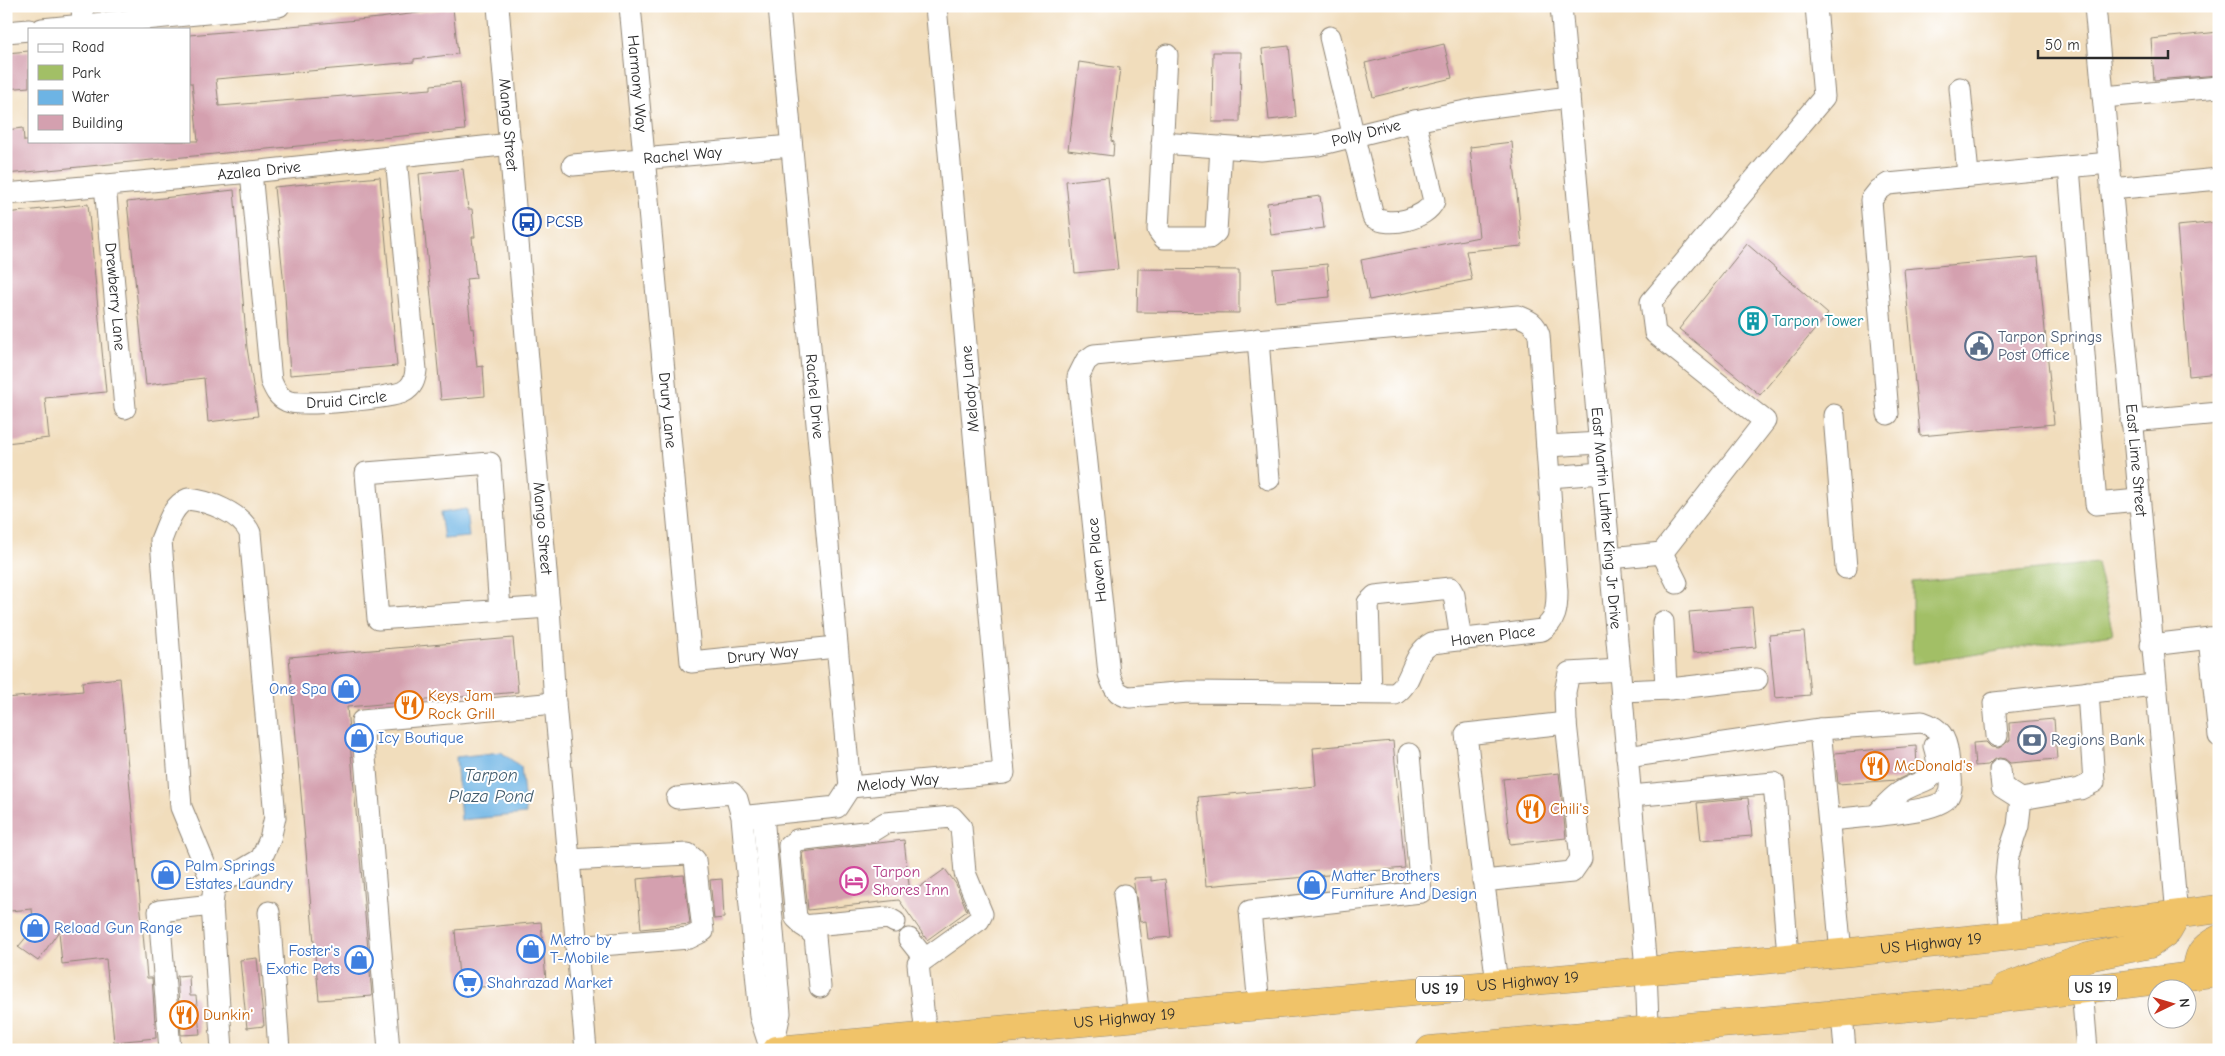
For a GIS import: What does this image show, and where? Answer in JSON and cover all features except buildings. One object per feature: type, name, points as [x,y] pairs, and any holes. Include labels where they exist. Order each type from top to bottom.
[{"type":"highway","name":"US Highway 19","points":[[777,1050],[1841,952],[2011,935],[2219,909]]},
{"type":"highway","points":[[1967,1001],[2088,957],[2150,944],[2168,931],[2177,915]]},
{"type":"highway","points":[[2207,974],[2198,954],[2209,944],[2219,939]]},
{"type":"highway","name":"US 19","points":[[1430,1050],[1648,1039],[1842,1014],[2207,974]]},
{"type":"highway","points":[[955,1050],[1023,1027]]},
{"type":"street","points":[[45,28],[83,16],[278,6]]},
{"type":"street","name":"Mango Street","points":[[498,6],[549,607],[568,860],[586,1050]]},
{"type":"street","name":"Harmony Way","points":[[630,6],[645,160]]},
{"type":"street","name":"Rachel Drive","points":[[779,6],[850,787]]},
{"type":"street","name":"Melody Lane","points":[[936,6],[1004,773]]},
{"type":"street","name":"East Martin Luther King Jr Drive","points":[[1561,6],[1646,969],[1648,1039]]},
{"type":"street","points":[[1610,558],[1662,553],[1765,421],[1655,333],[1651,302],[1824,97],[1816,6]]},
{"type":"street","name":"East Lime Street","points":[[2095,6],[2154,685],[2177,915]]},
{"type":"street","points":[[6,32],[28,30]]},
{"type":"street","points":[[1330,37],[1373,217],[1380,222],[1389,222],[1424,214],[1431,208],[1434,201],[1415,121]]},
{"type":"street","points":[[1167,55],[1158,230],[1164,238],[1209,238],[1216,232],[1221,147]]},
{"type":"street","points":[[2103,97],[2219,87]]},
{"type":"street","points":[[1960,88],[1968,175]]},
{"type":"street","name":"Polly Drive","points":[[1162,143],[1276,150],[1318,145],[1415,121],[1489,106],[1569,97]]},
{"type":"street","name":"Azalea Drive","points":[[6,194],[251,172],[511,144]]},
{"type":"street","name":"Rachel Way","points":[[572,165],[791,146]]},
{"type":"street","name":"Druid Circle","points":[[251,172],[271,381],[275,391],[281,398],[299,404],[395,395],[410,388],[415,380],[416,370],[396,157]]},
{"type":"street","name":"Drury Lane","points":[[645,160],[691,662]]},
{"type":"street","points":[[1888,414],[1871,200],[1879,190],[1888,184],[2109,163]]},
{"type":"street","points":[[2069,167],[2096,504],[2138,500]]},
{"type":"street","points":[[2111,189],[2219,179]]},
{"type":"street","name":"Drewberry Lane","points":[[105,185],[125,408]]},
{"type":"street","name":"Haven Place","points":[[1518,316],[1529,320],[1536,327],[1538,335],[1547,446],[1557,602],[1556,615],[1552,622],[1542,630],[1432,643],[1423,648],[1418,654],[1402,688],[1395,694],[1188,692],[1130,697],[1122,696],[1113,685],[1109,674],[1078,377],[1086,361],[1094,356],[1258,339],[1518,316]]},
{"type":"street","points":[[1258,339],[1269,479]]},
{"type":"street","points":[[2131,421],[2219,413]]},
{"type":"street","points":[[1834,415],[1846,568]]},
{"type":"street","points":[[1547,446],[1600,442]]},
{"type":"street","points":[[500,611],[490,463],[366,473],[378,619],[500,611],[549,607]]},
{"type":"street","points":[[1549,477],[1602,473]]},
{"type":"street","points":[[170,1050],[159,911],[213,896],[261,859],[270,840],[275,818],[250,533],[246,524],[236,514],[188,499],[180,502],[175,509],[161,540],[180,807],[213,896],[222,1050]]},
{"type":"street","points":[[1662,553],[1677,583]]},
{"type":"street","points":[[1371,693],[1368,603],[1375,596],[1450,588],[1454,595],[1461,640]]},
{"type":"street","points":[[1663,622],[1666,689]]},
{"type":"street","points":[[2151,645],[2214,638],[2219,736]]},
{"type":"street","name":"Drury Way","points":[[691,662],[836,647]]},
{"type":"street","points":[[1483,881],[1572,872],[1581,859],[1566,723],[1565,692],[1569,673],[1620,670]]},
{"type":"street","points":[[1622,691],[1666,689],[1757,678]]},
{"type":"street","points":[[1997,736],[1994,703],[2154,685]]},
{"type":"street","points":[[2000,770],[2002,787],[2022,799],[2080,789],[2094,782],[2088,692]]},
{"type":"street","points":[[389,1050],[362,721],[555,704]]},
{"type":"street","points":[[1628,757],[1922,722],[1934,726],[1942,733],[1946,745],[1951,787],[1948,798],[1934,807],[1882,809],[1829,820]]},
{"type":"street","points":[[1497,983],[1466,734],[1566,723]]},
{"type":"street","points":[[1820,735],[1926,737],[1935,750],[1937,770],[1932,778],[1899,792],[1882,809]]},
{"type":"street","points":[[1820,735],[1841,952]]},
{"type":"street","points":[[1259,1006],[1250,911],[1421,892],[1409,754]]},
{"type":"street","name":"Melody Way","points":[[753,816],[837,808],[850,787],[1004,773]]},
{"type":"street","points":[[1631,796],[1774,783],[1788,956]]},
{"type":"street","points":[[677,798],[732,793],[753,816],[780,1013],[772,1050]]},
{"type":"street","points":[[2011,935],[2006,877],[2008,856],[2018,826],[2022,799]]},
{"type":"street","points":[[820,987],[815,936],[796,918],[789,846],[797,840],[872,831],[885,823],[952,817],[961,827],[965,873],[982,914],[979,920],[918,964],[926,1036]]},
{"type":"street","points":[[568,860],[688,854],[695,860],[703,931],[688,938],[576,947]]},
{"type":"street","points":[[1124,896],[1139,1016]]},
{"type":"street","points":[[269,912],[279,1050]]},
{"type":"street","points":[[803,926],[888,918],[895,922]]},
{"type":"street","points":[[909,939],[924,958]]},
{"type":"street","points":[[2082,989],[2087,1050]]},
{"type":"street","points":[[1842,1014],[1845,1050]]},
{"type":"green space","points":[[2097,563],[2113,634],[1912,664],[1912,582]]},
{"type":"water","points":[[466,509],[469,537],[444,539],[440,513]]},
{"type":"water","name":"Tarpon Plaza Pond","points":[[501,752],[521,767],[526,814],[461,820],[456,757]]},
{"type":"place","name":"PCSB","points":[[527,222]]},
{"type":"place","name":"Tarpon Tower","points":[[1753,321]]},
{"type":"place","name":"Tarpon Springs Post Office","points":[[1979,346]]},
{"type":"place","name":"One Spa","points":[[346,689]]},
{"type":"place","name":"Keys Jam Rock Grill","points":[[409,705]]},
{"type":"place","name":"Icy Boutique","points":[[359,738]]},
{"type":"place","name":"Regions Bank","points":[[2032,740]]},
{"type":"place","name":"McDonald's","points":[[1875,766]]},
{"type":"place","name":"Chili's","points":[[1531,809]]},
{"type":"place","name":"Palm Springs Estates Laundry","points":[[166,875]]},
{"type":"place","name":"Tarpon Shores Inn","points":[[854,881]]},
{"type":"place","name":"Matter Brothers Furniture And Design","points":[[1312,885]]},
{"type":"place","name":"Reload Gun Range","points":[[35,928]]},
{"type":"place","name":"Metro by T-Mobile","points":[[531,949]]},
{"type":"place","name":"Foster's Exotic Pets","points":[[359,960]]},
{"type":"place","name":"Shahrazad Market","points":[[468,983]]},
{"type":"place","name":"Dunkin'","points":[[184,1015]]}]
